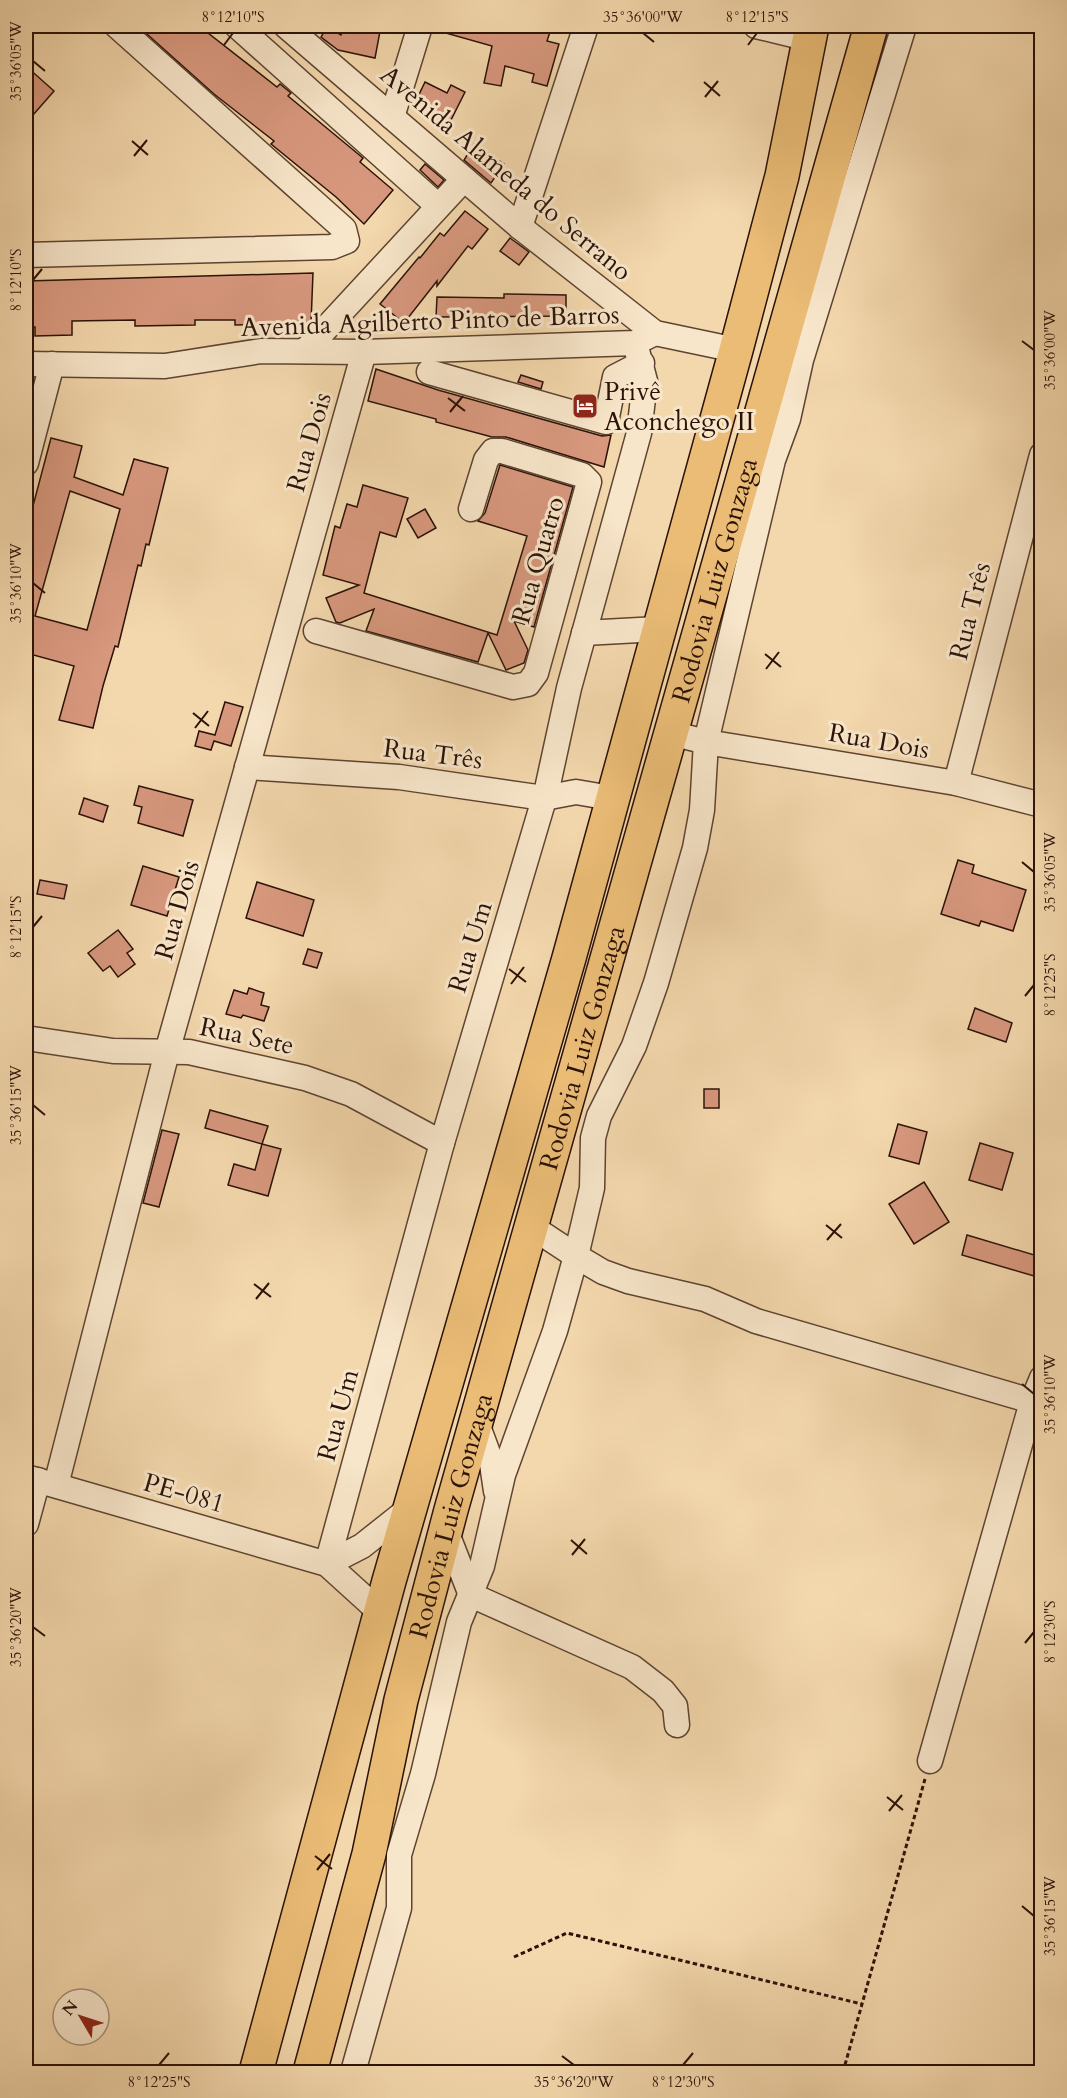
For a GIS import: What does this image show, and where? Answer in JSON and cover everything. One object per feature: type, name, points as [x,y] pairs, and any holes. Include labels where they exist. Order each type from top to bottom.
[{"type":"highway","name":"Rodovia Luiz Gonzaga","points":[[310,2073],[369,1854],[401,1700],[476,1421],[871,26]]},
{"type":"highway","name":"Rodovia Luiz Gonzaga","points":[[256,2073],[410,1508],[569,958],[611,798],[736,350],[782,176],[811,32]]},
{"type":"street","points":[[26,255],[332,247],[347,241],[344,229],[117,26]]},
{"type":"street","points":[[237,26],[438,206]]},
{"type":"street","name":"Avenida Alameda do Serrano","points":[[286,26],[520,227],[644,346],[736,350]]},
{"type":"street","points":[[392,117],[420,26]]},
{"type":"street","points":[[520,227],[586,26]]},
{"type":"street","points":[[353,2073],[399,1908],[399,1855],[423,1774],[459,1622],[482,1566],[497,1500],[515,1440],[555,1331],[576,1256],[592,1188],[593,1138],[599,1116],[638,1035],[656,983],[695,848],[702,810],[705,742],[774,460],[788,419],[801,360],[904,26]]},
{"type":"street","points":[[762,27],[811,32]]},
{"type":"street","points":[[305,351],[464,179]]},
{"type":"street","points":[[429,372],[612,423],[615,377],[644,346]]},
{"type":"street","name":"Avenida Agilberto Pinto de Barros","points":[[26,364],[165,366],[261,351],[364,352],[644,346]]},
{"type":"street","name":"Rua Um","points":[[327,1564],[442,1143],[544,798],[563,687],[584,633],[639,433],[645,400],[644,346]]},
{"type":"street","name":"Rua Dois","points":[[26,1524],[166,1052],[364,352]]},
{"type":"street","points":[[26,464],[52,364]]},
{"type":"street","name":"Rua Quatro","points":[[471,509],[486,460],[493,451],[502,451],[582,475],[589,482],[532,678]]},
{"type":"street","name":"Rua Três","points":[[956,783],[1041,454]]},
{"type":"street","points":[[584,633],[658,629]]},
{"type":"street","points":[[316,630],[513,687],[532,678],[563,687]]},
{"type":"street","name":"Rua Dois","points":[[671,733],[705,742],[956,783],[1041,805]]},
{"type":"street","name":"Rua Três","points":[[247,767],[399,777],[544,798],[576,792],[611,798]]},
{"type":"street","name":"Rua Sete","points":[[26,1038],[113,1052],[189,1052],[234,1060],[305,1078],[351,1094],[442,1143]]},
{"type":"street","points":[[532,1227],[603,1272],[628,1281],[705,1299],[756,1321],[1036,1403]]},
{"type":"street","points":[[930,1761],[1036,1403],[1041,1378]]},
{"type":"street","points":[[476,1421],[492,1464],[497,1500]]},
{"type":"street","name":"PE-081","points":[[40,1481],[327,1564]]},
{"type":"street","points":[[381,1613],[327,1564],[362,1546],[410,1508]]},
{"type":"street","points":[[446,1531],[471,1595],[632,1667],[651,1679],[669,1698],[675,1706],[678,1725]]},
{"type":"path","points":[[843,2073],[930,1761]]},
{"type":"path","points":[[514,1957],[567,1933],[862,2004]]},
{"type":"building","points":[[138,26],[199,26],[277,87],[280,84],[291,93],[288,96],[363,158],[360,162],[393,190],[364,224],[336,197],[271,144],[274,141],[214,94]]},
{"type":"building","points":[[344,26],[381,26],[375,58],[338,50],[321,37],[327,27],[341,35]]},
{"type":"building","points":[[435,26],[552,26],[547,41],[559,44],[547,86],[532,82],[534,74],[505,66],[501,86],[484,83],[492,46],[435,30]]},
{"type":"building","points":[[26,66],[54,91],[26,123]]},
{"type":"building","points":[[425,82],[447,93],[451,85],[465,92],[450,122],[414,105]]},
{"type":"building","points":[[474,144],[504,164],[491,183],[464,160]]},
{"type":"building","points":[[425,164],[444,180],[438,187],[420,170]]},
{"type":"building","points":[[465,211],[488,229],[472,249],[468,246],[404,323],[380,304],[440,233],[444,236]]},
{"type":"building","points":[[510,238],[529,252],[519,265],[500,251]]},
{"type":"building","points":[[313,273],[311,323],[235,325],[235,320],[195,320],[195,325],[135,326],[135,320],[72,321],[72,335],[35,336],[35,327],[26,327],[26,281]]},
{"type":"building","points":[[504,294],[566,295],[566,316],[436,317],[437,297],[504,298]]},
{"type":"building","points":[[376,369],[438,390],[602,436],[611,435],[604,467],[506,437],[492,437],[368,401]]},
{"type":"building","points":[[521,375],[543,382],[541,389],[518,382]]},
{"type":"building","points":[[51,438],[82,446],[74,477],[123,495],[134,459],[168,468],[149,545],[146,544],[141,566],[138,565],[118,647],[115,646],[93,728],[59,720],[74,666],[26,653],[26,520],[29,521]],"holes":[[[70,491],[120,509],[87,630],[35,616]]]},
{"type":"building","points":[[500,465],[573,487],[534,627],[514,621],[528,650],[524,663],[506,670],[488,633],[478,662],[366,631],[374,609],[340,623],[336,622],[326,598],[359,585],[323,575],[335,526],[340,528],[347,504],[357,507],[363,485],[408,498],[396,537],[380,532],[364,593],[497,635],[527,536],[478,521],[485,513]]},
{"type":"building","points":[[425,509],[436,528],[418,538],[407,519]]},
{"type":"building","points":[[225,702],[243,707],[231,746],[214,741],[211,750],[195,746],[199,731],[215,735]]},
{"type":"building","points":[[139,786],[193,800],[183,836],[138,823],[142,807],[134,805]]},
{"type":"building","points":[[84,798],[108,806],[103,822],[79,814]]},
{"type":"building","points":[[958,860],[974,865],[972,873],[1026,890],[1013,931],[981,921],[979,926],[941,914]]},
{"type":"building","points":[[143,866],[179,877],[167,916],[131,905]]},
{"type":"building","points":[[40,880],[67,885],[64,899],[37,894]]},
{"type":"building","points":[[257,882],[314,900],[303,936],[246,918]]},
{"type":"building","points":[[118,930],[133,949],[127,953],[135,964],[118,977],[110,966],[103,971],[88,953]]},
{"type":"building","points":[[308,949],[322,953],[317,968],[303,964]]},
{"type":"building","points":[[249,988],[264,993],[261,1005],[269,1007],[264,1021],[243,1015],[241,1018],[226,1014],[234,990],[247,994]]},
{"type":"building","points":[[975,1008],[1012,1023],[1006,1042],[968,1029]]},
{"type":"building","points":[[704,1089],[719,1089],[719,1108],[704,1108]]},
{"type":"building","points":[[210,1110],[268,1126],[262,1144],[205,1128]]},
{"type":"building","points":[[898,1124],[927,1132],[919,1164],[889,1156]]},
{"type":"building","points":[[162,1130],[179,1134],[159,1207],[143,1203]]},
{"type":"building","points":[[980,1143],[1013,1153],[1002,1190],[969,1180]]},
{"type":"building","points":[[262,1144],[281,1149],[268,1196],[228,1185],[234,1164],[255,1170]]},
{"type":"building","points":[[924,1182],[949,1222],[914,1244],[889,1204]]},
{"type":"building","points":[[967,1235],[1041,1257],[1041,1278],[962,1255]]},
{"type":"place","name":"Privê Aconchego II","points":[[585,406]]}]
